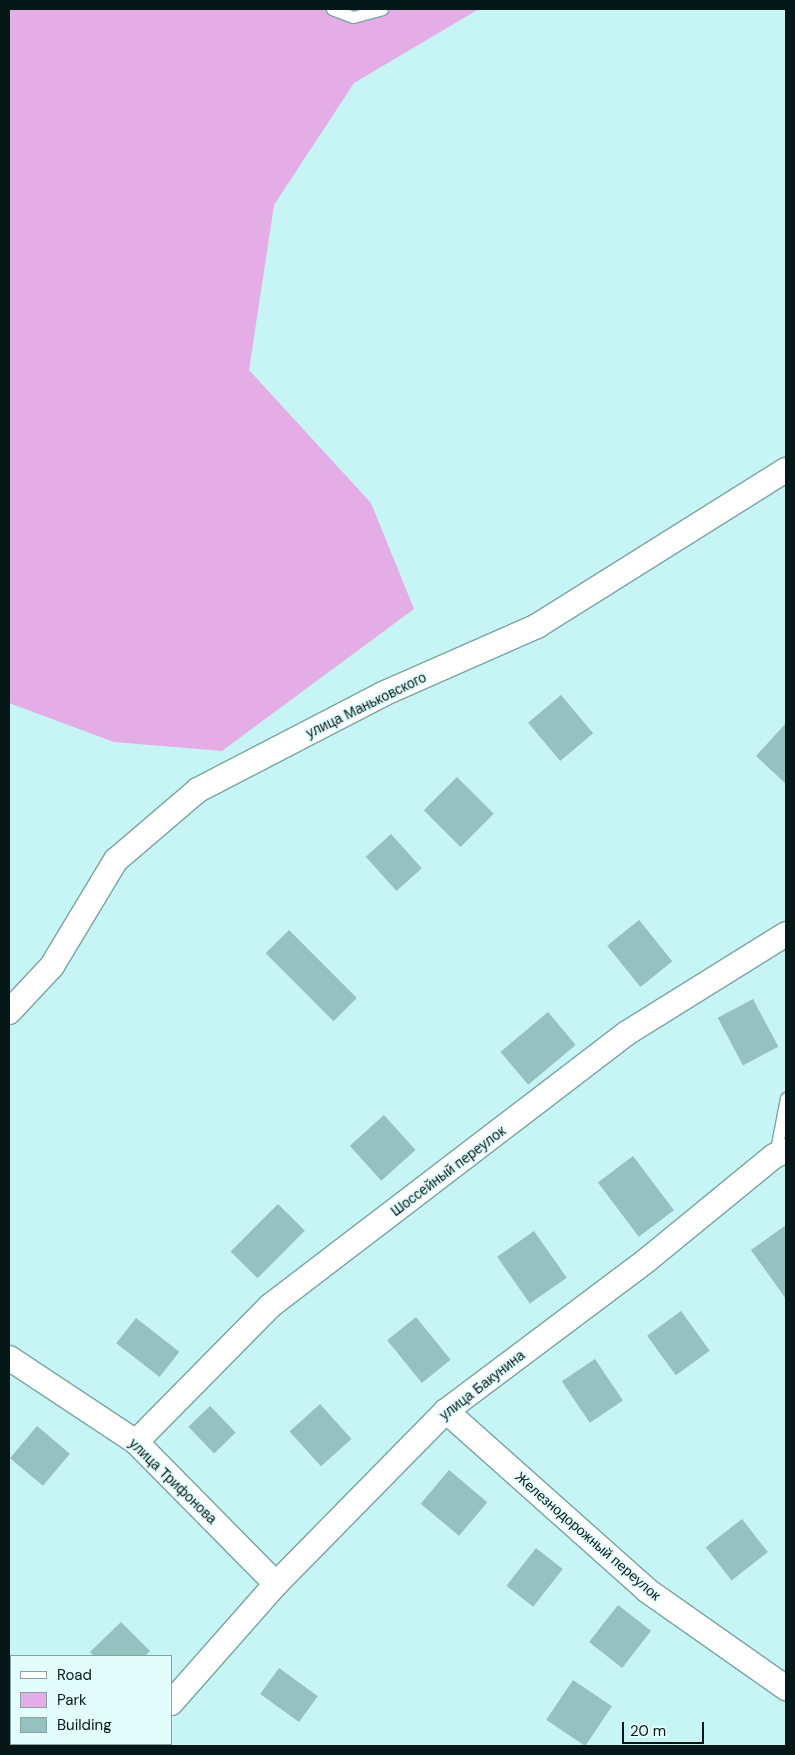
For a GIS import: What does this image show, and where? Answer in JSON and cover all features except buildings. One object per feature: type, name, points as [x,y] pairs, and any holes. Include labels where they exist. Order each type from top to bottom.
[{"type":"street","name":"улица Маньковского","points":[[9,1012],[52,966],[116,860],[198,790],[383,694],[537,626],[786,470]]},
{"type":"street","name":"Шоссейный переулок","points":[[136,1442],[270,1306],[627,1033],[786,934]]},
{"type":"street","name":"улица Бакунина","points":[[172,1702],[276,1584],[446,1411],[647,1260],[780,1154]]},
{"type":"street","name":"улица Трифонова","points":[[9,1358],[136,1442],[276,1584]]},
{"type":"street","name":"Железнодорожный переулок","points":[[446,1411],[648,1590],[786,1688]]},
{"type":"lane","points":[[332,9],[353,17],[382,9]]},
{"type":"lane","points":[[780,1154],[786,1098]]},
{"type":"green space","points":[[9,9],[479,9],[354,83],[274,205],[249,370],[371,503],[414,609],[222,751],[114,742],[9,703]]}]
